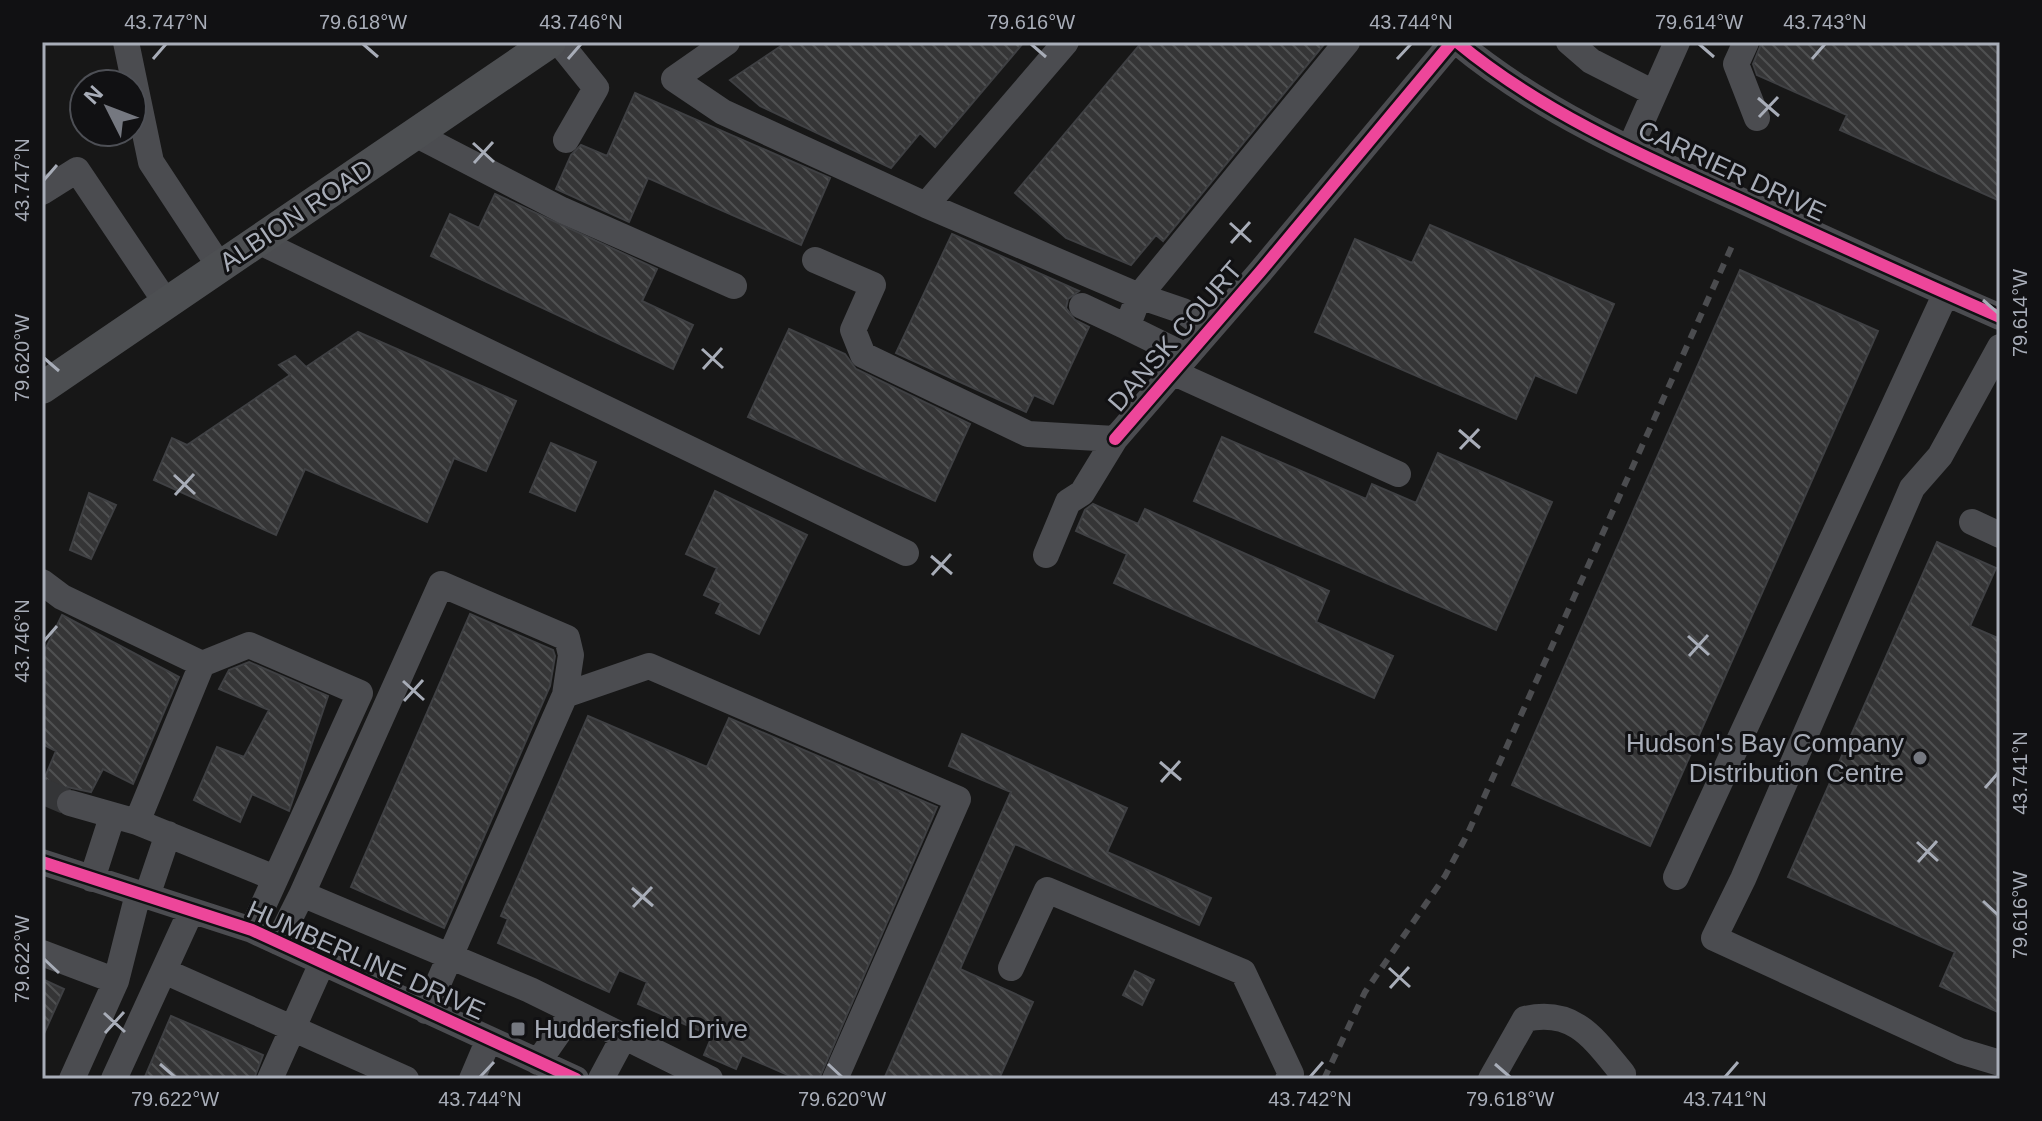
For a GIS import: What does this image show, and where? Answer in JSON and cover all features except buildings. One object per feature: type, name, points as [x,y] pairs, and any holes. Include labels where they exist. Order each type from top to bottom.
[{"type":"main road","name":"ALBION ROAD","points":[[42,388],[550,42]]},
{"type":"street","points":[[126,42],[151,162],[220,267]]},
{"type":"street","points":[[559,42],[596,88],[566,140]]},
{"type":"street","points":[[727,42],[674,79],[723,112],[926,205],[1139,296],[1183,311],[1209,330]]},
{"type":"street","points":[[926,205],[1066,42]]},
{"type":"street","points":[[1127,327],[1139,296],[1347,42]]},
{"type":"street","name":"CARRIER DRIVE","points":[[1454,42],[1499,77],[1537,101],[1630,148],[2000,317]]},
{"type":"street","name":"DANSK COURT","points":[[1046,555],[1068,502],[1082,493],[1115,439],[1454,42]]},
{"type":"street","points":[[1569,42],[1591,61],[1654,93]]},
{"type":"street","points":[[1630,148],[1677,42]]},
{"type":"street","points":[[1746,42],[1736,64],[1757,118]]},
{"type":"street","points":[[415,134],[562,210],[734,286]]},
{"type":"street","points":[[42,192],[77,170],[167,304]]},
{"type":"street","points":[[258,241],[906,553]]},
{"type":"street","points":[[815,260],[873,285],[853,330],[863,355],[1028,434],[1115,439]]},
{"type":"street","points":[[1676,877],[1946,293]]},
{"type":"street","points":[[1082,306],[1127,327],[1179,364],[1398,474]]},
{"type":"street","points":[[2000,347],[1947,444],[1912,488],[1743,879],[1714,938],[1960,1051],[2000,1063]]},
{"type":"street","points":[[1972,522],[2000,535]]},
{"type":"street","points":[[42,582],[62,597],[202,664]]},
{"type":"street","points":[[278,942],[441,584],[567,638],[571,655],[565,695],[426,1011]]},
{"type":"street","points":[[92,879],[202,664],[249,645],[360,693],[252,930]]},
{"type":"street","points":[[565,695],[649,666],[958,799],[835,1079]]},
{"type":"street","points":[[70,803],[168,834],[275,878]]},
{"type":"street","points":[[72,1079],[116,981],[142,895],[168,834]]},
{"type":"street","name":"HUMBERLINE DRIVE","points":[[42,862],[252,930],[576,1079]]},
{"type":"street","points":[[1011,968],[1047,890],[1243,972],[1291,1074],[1288,1079]]},
{"type":"street","points":[[302,894],[573,1012],[710,1079]]},
{"type":"street","points":[[114,1079],[191,911]]},
{"type":"street","points":[[42,953],[116,981]]},
{"type":"street","points":[[270,1079],[322,963]]},
{"type":"street","points":[[164,971],[406,1079]]},
{"type":"street","points":[[538,1062],[573,1012]]},
{"type":"street","points":[[1491,1079],[1525,1019],[1548,1014],[1590,1034],[1623,1074],[1621,1079]]},
{"type":"street","points":[[601,1079],[623,1038]]},
{"type":"street","points":[[472,1079],[489,1039]]},
{"type":"tunnel","points":[[42,791],[70,803]]},
{"type":"railway","points":[[1324,1079],[1365,992],[1445,876],[1467,835],[1732,246]]},
{"type":"cycle path","points":[[1115,439],[1260,272],[1452,42]]},
{"type":"cycle path","points":[[1457,42],[1522,89],[1592,130],[2000,317]]},
{"type":"cycle path","points":[[42,862],[252,930],[576,1079]]},
{"type":"place","name":"Hudson's Bay Company Distribution Centre","points":[[1920,758]]},
{"type":"place","name":"Huddersfield Drive","points":[[518,1029]]}]
